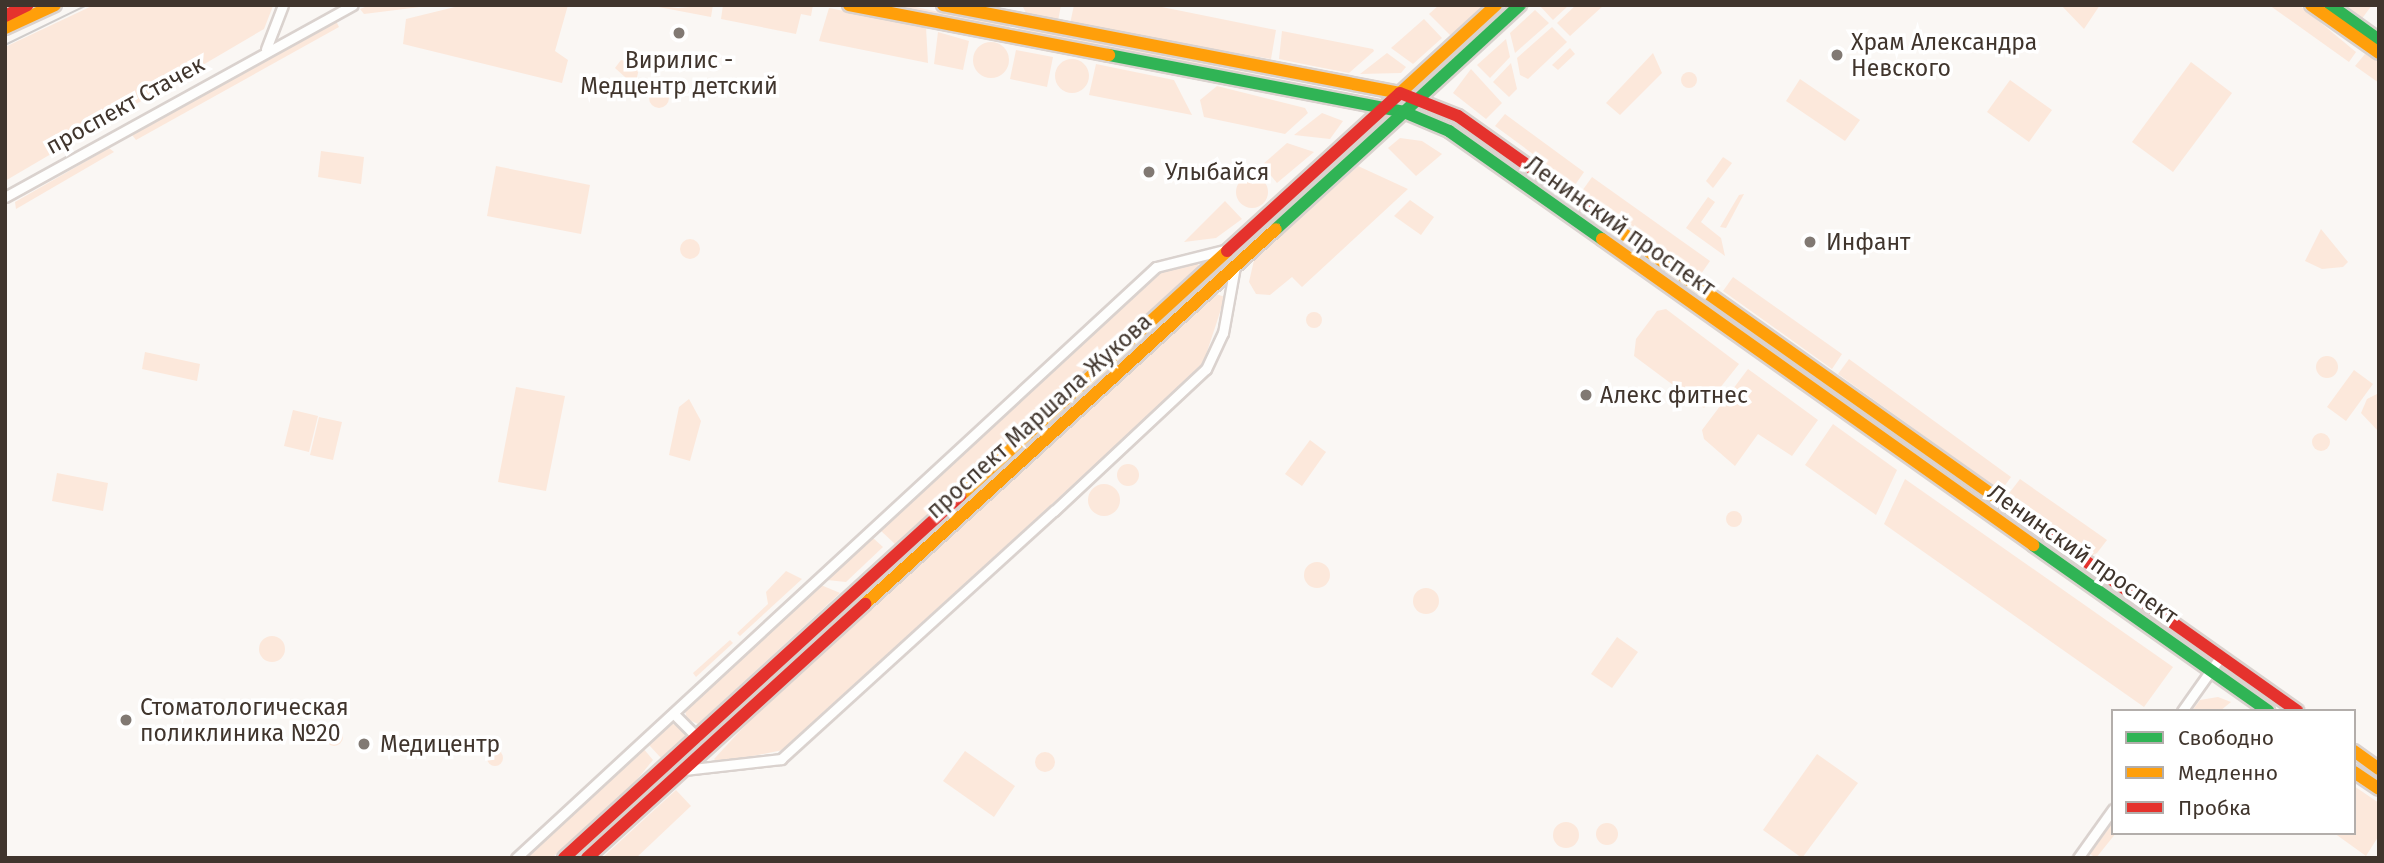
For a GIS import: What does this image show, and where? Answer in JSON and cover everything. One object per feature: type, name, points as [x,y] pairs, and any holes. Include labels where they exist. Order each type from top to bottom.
[{"type":"main road","points":[[5,16],[28,5]]},
{"type":"main road","points":[[5,28],[55,5]]},
{"type":"main road","name":"Ленинский проспект","points":[[849,5],[1404,112],[1449,131],[2265,709]]},
{"type":"main road","name":"Ленинский проспект","points":[[943,5],[1422,97],[2294,709]]},
{"type":"main road","name":"проспект Маршала Жукова","points":[[564,858],[1496,5]]},
{"type":"main road","name":"проспект Маршала Жукова","points":[[587,858],[1520,5]]},
{"type":"main road","points":[[2311,5],[2379,53]]},
{"type":"main road","points":[[2330,5],[2379,40]]},
{"type":"main road","points":[[2356,752],[2379,769]]},
{"type":"main road","points":[[2356,773],[2379,789]]},
{"type":"street","points":[[265,51],[283,5]]},
{"type":"street","name":"проспект Стачек","points":[[5,197],[265,51],[353,5]]},
{"type":"street","points":[[516,858],[1156,267],[1229,248]]},
{"type":"street","points":[[684,770],[781,759],[1065,500],[1206,369],[1223,334],[1235,266]]},
{"type":"street","points":[[2183,709],[2221,656]]},
{"type":"street","points":[[674,714],[697,737]]},
{"type":"street","points":[[2078,858],[2111,812]]},
{"type":"shaded area","points":[[94,5],[273,6],[264,29],[5,181],[5,47]]},
{"type":"shaded area","points":[[370,5],[436,5],[364,14],[360,9]]},
{"type":"shaded area","points":[[463,5],[568,5],[555,51],[568,60],[562,83],[403,44],[406,19]]},
{"type":"shaded area","points":[[648,5],[678,8],[713,5],[711,17]]},
{"type":"shaded area","points":[[723,5],[813,5],[811,16],[801,14],[796,34],[721,19]]},
{"type":"shaded area","points":[[886,5],[905,5],[1009,26],[1009,30]]},
{"type":"shaded area","points":[[1022,5],[1061,5],[1058,21],[1027,15]]},
{"type":"shaded area","points":[[1074,5],[1152,5],[1276,30],[1271,59],[1070,24]]},
{"type":"shaded area","points":[[1439,5],[1484,5],[1451,36],[1429,14]]},
{"type":"shaded area","points":[[1539,5],[1569,5],[1553,20]]},
{"type":"shaded area","points":[[1576,5],[1604,5],[1570,36],[1557,23]]},
{"type":"shaded area","points":[[2061,5],[2100,5],[2084,29]]},
{"type":"shaded area","points":[[2269,5],[2299,5],[2356,52],[2349,62]]},
{"type":"shaded area","points":[[2341,5],[2372,5],[2361,20]]},
{"type":"shaded area","points":[[829,8],[926,27],[928,63],[819,41]]},
{"type":"shaded area","points":[[1535,10],[1549,23],[1515,53],[1510,33]]},
{"type":"shaded area","points":[[1424,19],[1442,38],[1413,64],[1391,48]]},
{"type":"shaded area","points":[[336,21],[339,27],[136,140],[132,135]]},
{"type":"shaded area","points":[[1018,27],[1259,75],[1339,90],[1017,31]]},
{"type":"shaded area","points":[[1552,27],[1567,42],[1528,79],[1520,75],[1517,58]]},
{"type":"shaded area","points":[[1282,31],[1374,51],[1349,73],[1279,59]]},
{"type":"shaded area","points":[[938,32],[969,41],[963,70],[934,64]]},
{"type":"shaded area","points":[[1506,39],[1510,57],[1490,78],[1477,65]]},
{"type":"shaded area","points":[[991,42],[1004,47],[1009,60],[1004,73],[991,78],[978,73],[973,60],[978,47]]},
{"type":"shaded area","points":[[1570,48],[1575,54],[1558,70],[1552,65]]},
{"type":"shaded area","points":[[1016,50],[1053,57],[1047,87],[1010,79]]},
{"type":"shaded area","points":[[1387,53],[1406,67],[1401,73],[1360,74]]},
{"type":"shaded area","points":[[1653,53],[1662,73],[1620,115],[1606,103]]},
{"type":"shaded area","points":[[2365,54],[2379,62],[2379,83],[2355,66]]},
{"type":"shaded area","points":[[1072,59],[1084,64],[1089,76],[1084,88],[1072,93],[1060,88],[1055,76],[1060,64]]},
{"type":"shaded area","points":[[621,60],[640,64],[635,86],[615,68]]},
{"type":"shaded area","points":[[2191,62],[2232,93],[2173,172],[2132,142]]},
{"type":"shaded area","points":[[1511,63],[1517,89],[1509,97],[1493,82]]},
{"type":"shaded area","points":[[1096,64],[1174,80],[1192,115],[1089,95]]},
{"type":"shaded area","points":[[1471,69],[1502,103],[1486,119],[1453,93]]},
{"type":"shaded area","points":[[1686,72],[1692,72],[1697,80],[1695,86],[1686,88],[1681,83],[1681,77]]},
{"type":"shaded area","points":[[1800,79],[1860,120],[1845,141],[1786,101]]},
{"type":"shaded area","points":[[2010,80],[2052,110],[2029,142],[1987,112]]},
{"type":"shaded area","points":[[1217,86],[1305,108],[1308,113],[1285,134],[1204,117],[1200,100]]},
{"type":"shaded area","points":[[659,88],[666,91],[669,98],[666,105],[659,108],[652,105],[649,98],[652,91]]},
{"type":"shaded area","points":[[1322,113],[1343,121],[1330,139],[1294,135]]},
{"type":"shaded area","points":[[1505,114],[1584,172],[1575,185],[1495,126]]},
{"type":"shaded area","points":[[1400,138],[1422,141],[1442,154],[1416,176],[1388,148]]},
{"type":"shaded area","points":[[1287,143],[1314,152],[1277,183],[1262,165]]},
{"type":"shaded area","points":[[109,148],[114,152],[16,209],[15,202]]},
{"type":"shaded area","points":[[321,151],[364,157],[361,184],[318,177]]},
{"type":"shaded area","points":[[1723,157],[1732,163],[1713,188],[1706,181]]},
{"type":"shaded area","points":[[496,166],[590,185],[581,234],[487,216]]},
{"type":"shaded area","points":[[1358,166],[1408,189],[1302,287],[1292,277],[1270,295],[1256,294],[1249,282],[1254,260]]},
{"type":"shaded area","points":[[1252,176],[1263,181],[1268,192],[1263,203],[1252,208],[1241,203],[1236,192],[1241,181]]},
{"type":"shaded area","points":[[1592,177],[1710,261],[1701,274],[1582,191]]},
{"type":"shaded area","points":[[1744,194],[1726,228],[1720,227],[1739,195]]},
{"type":"shaded area","points":[[1708,197],[1715,202],[1701,222],[1721,238],[1725,256],[1686,228]]},
{"type":"shaded area","points":[[1410,200],[1434,217],[1421,235],[1394,216]]},
{"type":"shaded area","points":[[1225,201],[1242,219],[1216,238],[1184,242]]},
{"type":"shaded area","points":[[2321,229],[2348,262],[2343,267],[2322,269],[2305,261]]},
{"type":"shaded area","points":[[690,239],[697,242],[700,249],[697,256],[690,259],[683,256],[680,249],[683,242]]},
{"type":"shaded area","points":[[1196,261],[1199,266],[895,544],[880,530],[1160,273]]},
{"type":"shaded area","points":[[1733,277],[1842,354],[1832,369],[1723,291]]},
{"type":"shaded area","points":[[1216,294],[1225,297],[1202,367],[783,750],[718,763],[714,759],[752,718]]},
{"type":"shaded area","points":[[1666,309],[1739,364],[1704,408],[1634,356],[1636,339],[1657,311]]},
{"type":"shaded area","points":[[1314,312],[1322,320],[1314,328],[1306,320]]},
{"type":"shaded area","points":[[145,352],[200,364],[197,381],[142,369]]},
{"type":"shaded area","points":[[2327,356],[2335,359],[2338,367],[2335,375],[2327,378],[2319,375],[2316,367],[2319,359]]},
{"type":"shaded area","points":[[1849,359],[2011,477],[2001,491],[1838,374]]},
{"type":"shaded area","points":[[1748,369],[1818,420],[1792,456],[1758,434],[1735,466],[1704,439],[1702,430]]},
{"type":"shaded area","points":[[2354,370],[2373,384],[2346,421],[2327,407]]},
{"type":"shaded area","points":[[516,387],[565,396],[546,491],[498,482]]},
{"type":"shaded area","points":[[2379,393],[2379,432],[2361,413],[2367,399]]},
{"type":"shaded area","points":[[689,399],[701,421],[690,461],[669,455],[679,407]]},
{"type":"shaded area","points":[[293,410],[318,416],[309,452],[284,446]]},
{"type":"shaded area","points":[[319,417],[342,422],[333,460],[310,455]]},
{"type":"shaded area","points":[[1833,424],[1897,470],[1876,515],[1805,465]]},
{"type":"shaded area","points":[[2321,433],[2327,436],[2330,442],[2327,448],[2321,451],[2315,448],[2312,442],[2315,436]]},
{"type":"shaded area","points":[[1310,440],[1326,452],[1302,486],[1285,474]]},
{"type":"shaded area","points":[[1128,464],[1136,467],[1139,475],[1136,483],[1128,486],[1120,483],[1117,475],[1120,467]]},
{"type":"shaded area","points":[[57,473],[108,483],[103,511],[52,501]]},
{"type":"shaded area","points":[[1905,479],[2173,667],[2144,707],[1884,524]]},
{"type":"shaded area","points":[[2020,479],[2107,540],[2097,553],[2091,556],[2007,496]]},
{"type":"shaded area","points":[[1104,484],[1115,489],[1120,500],[1115,511],[1104,516],[1093,511],[1088,500],[1093,489]]},
{"type":"shaded area","points":[[1731,511],[1737,511],[1742,519],[1740,525],[1731,527],[1726,522],[1726,516]]},
{"type":"shaded area","points":[[872,537],[883,547],[846,582],[827,580]]},
{"type":"shaded area","points":[[1317,562],[1326,566],[1330,575],[1326,584],[1317,588],[1308,584],[1304,575],[1308,566]]},
{"type":"shaded area","points":[[786,571],[802,579],[740,636],[737,633],[768,604],[766,592]]},
{"type":"shaded area","points":[[821,585],[840,593],[698,724],[687,719],[685,711]]},
{"type":"shaded area","points":[[1426,588],[1436,591],[1439,601],[1436,611],[1426,614],[1416,611],[1413,601],[1416,591]]},
{"type":"shaded area","points":[[272,636],[281,640],[285,649],[281,658],[272,662],[263,658],[259,649],[263,640]]},
{"type":"shaded area","points":[[1617,637],[1638,652],[1612,688],[1591,674]]},
{"type":"shaded area","points":[[730,640],[733,643],[696,677],[693,673]]},
{"type":"shaded area","points":[[2218,697],[2231,702],[2222,709],[2193,709],[2200,700]]},
{"type":"shaded area","points":[[671,723],[685,730],[685,738],[662,759],[648,744]]},
{"type":"shaded area","points":[[334,728],[340,731],[343,737],[340,743],[334,746],[328,743],[325,737],[328,731]]},
{"type":"shaded area","points":[[643,748],[653,760],[630,788],[552,858],[525,858]]},
{"type":"shaded area","points":[[495,750],[503,758],[495,766],[487,758]]},
{"type":"shaded area","points":[[965,751],[1015,786],[994,817],[943,781]]},
{"type":"shaded area","points":[[1045,752],[1052,755],[1055,762],[1052,769],[1045,772],[1038,769],[1035,762],[1038,755]]},
{"type":"shaded area","points":[[1817,754],[1858,783],[1802,858],[1763,830]]},
{"type":"shaded area","points":[[2356,787],[2379,803],[2378,837],[2366,856],[2337,835],[2356,835]]},
{"type":"shaded area","points":[[676,790],[691,806],[636,858],[602,858]]},
{"type":"shaded area","points":[[1566,822],[1575,826],[1579,835],[1575,844],[1566,848],[1557,844],[1553,835],[1557,826]]},
{"type":"shaded area","points":[[1607,823],[1615,826],[1618,834],[1615,842],[1607,845],[1599,842],[1596,834],[1599,826]]},
{"type":"shaded area","points":[[2111,825],[2111,835],[2114,835],[2096,858],[2090,854]]},
{"type":"tram line","points":[[5,45],[87,5]]},
{"type":"traffic: fast","points":[[1109,55],[1404,112],[1520,5]]},
{"type":"traffic: fast","points":[[2330,5],[2379,40]]},
{"type":"traffic: fast","points":[[1276,229],[1404,112],[1449,131],[1602,239]]},
{"type":"traffic: fast","points":[[2033,545],[2265,709]]},
{"type":"traffic: slow","points":[[5,28],[55,5]]},
{"type":"traffic: slow","points":[[849,5],[1109,55]]},
{"type":"traffic: slow","points":[[943,5],[1400,93],[1496,5]]},
{"type":"traffic: slow","points":[[2311,5],[2379,53]]},
{"type":"traffic: slow","points":[[1614,227],[2015,511]]},
{"type":"traffic: slow","points":[[865,604],[1276,229]]},
{"type":"traffic: slow","points":[[1602,239],[2033,545]]},
{"type":"traffic: slow","points":[[960,496],[1227,251]]},
{"type":"traffic: slow","points":[[2356,752],[2379,769]]},
{"type":"traffic: slow","points":[[2356,773],[2379,789]]},
{"type":"traffic: jam","points":[[5,16],[28,5]]},
{"type":"traffic: jam","points":[[1227,251],[1400,93],[1458,116],[1614,227]]},
{"type":"traffic: jam","points":[[564,858],[960,496]]},
{"type":"traffic: jam","points":[[2015,511],[2294,709]]},
{"type":"traffic: jam","points":[[587,858],[865,604]]},
{"type":"place","name":"Вирилис - Медцентр детский","points":[[679,33]]},
{"type":"place","name":"Храм Александра Невского","points":[[1837,55]]},
{"type":"place","name":"Улыбайся","points":[[1149,172]]},
{"type":"place","name":"Инфант","points":[[1810,242]]},
{"type":"place","name":"Алекс фитнес","points":[[1586,395]]},
{"type":"place","name":"Стоматологическая поликлиника №20","points":[[126,720]]},
{"type":"place","name":"Медицентр","points":[[364,744]]}]
